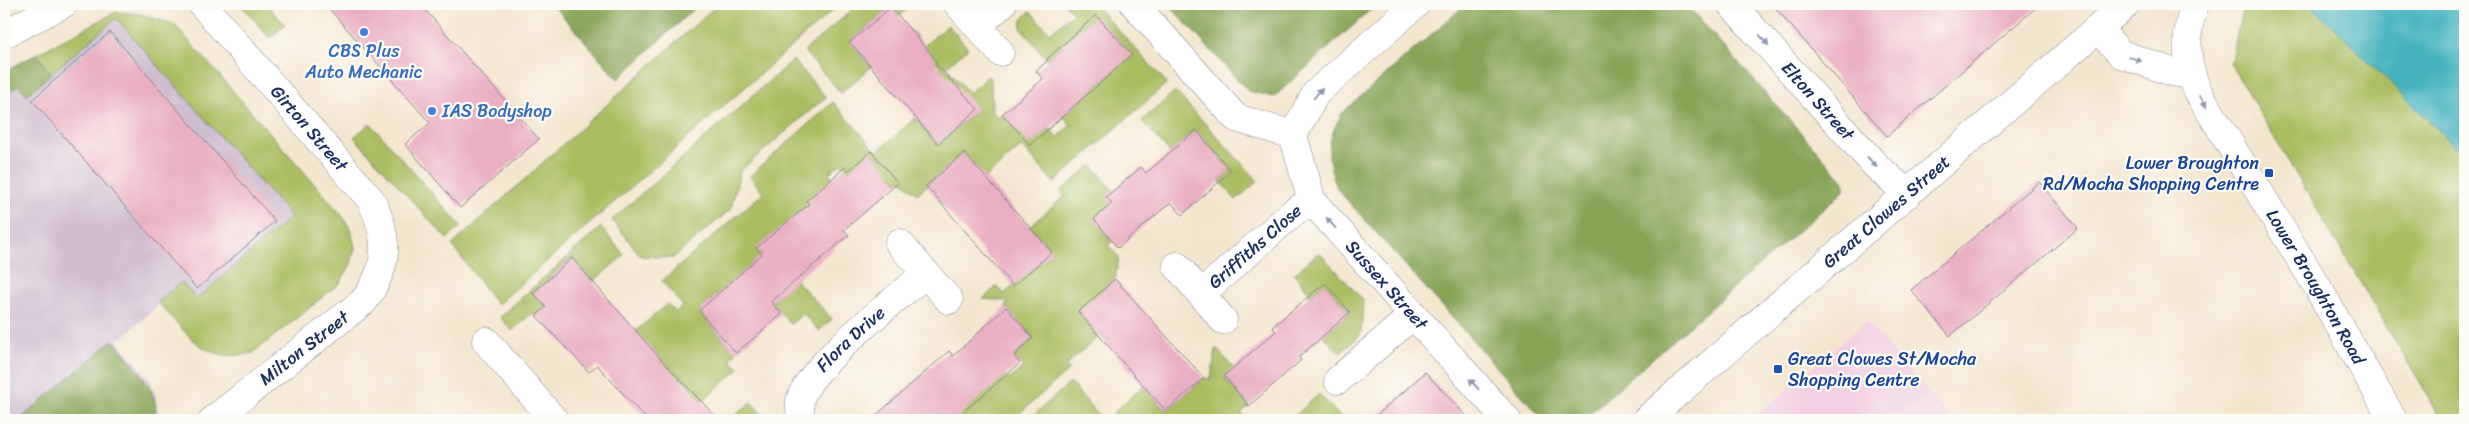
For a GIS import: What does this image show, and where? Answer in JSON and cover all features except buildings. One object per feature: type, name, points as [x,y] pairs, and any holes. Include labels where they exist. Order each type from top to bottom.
[{"type":"street","points":[[4,34],[63,4]]},
{"type":"street","name":"Girton Street","points":[[202,4],[371,200],[383,230],[382,266]]},
{"type":"street","points":[[958,4],[1000,52]]},
{"type":"street","points":[[977,26],[1002,4]]},
{"type":"street","points":[[1134,4],[1236,118],[1293,136],[1316,93],[1416,4]]},
{"type":"street","name":"Elton Street","points":[[1732,4],[1876,166],[1908,194]]},
{"type":"street","name":"Great Clowes Street","points":[[1646,420],[2126,4]]},
{"type":"street","name":"Lower Broughton Road","points":[[2195,4],[2187,25],[2187,47],[2191,75],[2212,118],[2318,288],[2393,420]]},
{"type":"street","points":[[2098,29],[2121,54],[2172,72],[2191,75]]},
{"type":"street","name":"Sussex Street","points":[[1293,136],[1312,201],[1507,420]]},
{"type":"street","name":"Griffiths Close","points":[[1201,294],[1295,211],[1312,201]]},
{"type":"street","points":[[900,243],[949,300]]},
{"type":"street","name":"Milton Street","points":[[213,420],[364,301],[378,281],[382,266]]},
{"type":"street","name":"Griffiths Close","points":[[1177,266],[1223,320]]},
{"type":"street","name":"Flora Drive","points":[[801,420],[800,401],[810,378],[830,357],[926,274]]},
{"type":"street","points":[[1338,380],[1412,315]]},
{"type":"street","points":[[486,341],[554,420]]},
{"type":"shaded area","points":[[117,14],[296,217],[198,303],[181,285],[118,341],[150,380],[156,396],[157,420],[4,420],[4,71]]},
{"type":"shaded area","points":[[1866,321],[1952,420],[1752,420]]},
{"type":"green space","points":[[240,4],[266,4],[285,25],[270,38]]},
{"type":"green space","points":[[552,4],[699,4],[618,79]]},
{"type":"green space","points":[[718,4],[840,4],[497,305],[452,245]]},
{"type":"green space","points":[[859,4],[914,4],[899,16],[891,7],[850,42],[871,67],[841,93],[804,51]]},
{"type":"green space","points":[[1065,4],[1094,4],[1167,83],[1054,183],[1022,146],[985,178],[964,153],[917,194],[901,180],[898,183],[871,151],[848,171],[841,163],[829,173],[837,182],[814,209],[774,244],[768,238],[757,248],[762,254],[699,311],[736,353],[730,359],[739,369],[702,401],[682,378],[671,387],[663,361],[652,348],[644,355],[628,338],[667,304],[676,312],[683,306],[662,281],[763,193],[750,176],[833,102],[877,152],[915,118],[938,144],[978,109],[931,76],[941,67],[933,58],[900,41],[912,31],[924,46],[948,25],[968,48],[946,67],[969,93],[988,76],[991,79],[992,111],[998,118],[1002,114],[1030,145],[1049,128],[1057,138],[1071,125],[1063,116],[1132,55],[1096,16],[1047,59],[1021,28],[1022,19],[1030,11],[1050,33],[1073,13]]},
{"type":"green space","points":[[1168,4],[1377,4],[1274,97],[1248,91]]},
{"type":"green space","points":[[1466,4],[1686,4],[1844,181],[1844,191],[1582,420],[1544,420],[1338,190],[1331,168],[1329,159],[1330,142],[1342,113]]},
{"type":"green space","points":[[2244,4],[2310,4],[2465,156],[2465,420],[2442,420],[2230,63]]},
{"type":"green space","points":[[116,12],[140,14],[174,24],[341,214],[351,230],[355,248],[351,264],[340,283],[253,353],[236,356],[222,355],[209,351],[188,335],[158,302],[181,282],[197,299],[291,217],[116,18],[51,74],[37,54]]},
{"type":"green space","points":[[37,54],[51,74],[27,95],[18,85],[4,97],[4,71]]},
{"type":"green space","points":[[793,60],[826,97],[740,171],[731,209],[673,258],[641,256],[612,220]]},
{"type":"green space","points":[[1175,91],[1258,181],[1236,200],[1220,181],[1231,171],[1196,130],[1170,153],[1142,121]]},
{"type":"green space","points":[[370,123],[461,226],[447,239],[354,137]]},
{"type":"green space","points":[[1092,165],[1114,191],[1106,197],[1112,203],[1094,219],[1113,241],[1108,245],[1119,257],[1115,279],[1078,312],[1099,336],[1066,365],[1070,369],[1012,420],[954,420],[1000,369],[1009,380],[1024,367],[1014,356],[1033,338],[1006,307],[1008,301],[983,299],[997,286],[1004,294],[1052,252],[1030,226],[1065,196],[1061,191]]},
{"type":"green space","points":[[601,227],[624,255],[593,282],[572,258],[533,293],[546,307],[536,316],[532,313],[512,331],[500,317]]},
{"type":"green space","points":[[1319,252],[1363,300],[1361,334],[1340,353],[1323,336],[1350,312],[1325,283],[1311,295],[1294,274]]},
{"type":"green space","points":[[796,280],[832,319],[819,331],[803,313],[791,324],[771,302]]},
{"type":"green space","points":[[113,340],[150,388],[156,410],[154,420],[19,420]]},
{"type":"green space","points":[[1216,348],[1234,368],[1224,377],[1249,406],[1241,413],[1247,420],[1119,420],[1113,413],[1143,386],[1166,411],[1204,378],[1211,379]]},
{"type":"green space","points":[[1070,383],[1103,420],[1028,420]]},
{"type":"green space","points":[[1319,394],[1342,419],[1290,420]]},
{"type":"green space","points":[[751,402],[767,420],[730,420]]},
{"type":"water","points":[[2310,4],[2465,4],[2465,156]]},
{"type":"place","name":"CBS Plus Auto Mechanic","points":[[364,32]]},
{"type":"place","name":"IAS Bodyshop","points":[[432,111]]},
{"type":"place","name":"Lower Broughton Rd/Mocha Shopping Centre","points":[[2269,173]]},
{"type":"place","name":"Great Clowes St/Mocha Shopping Centre","points":[[1778,369]]}]
